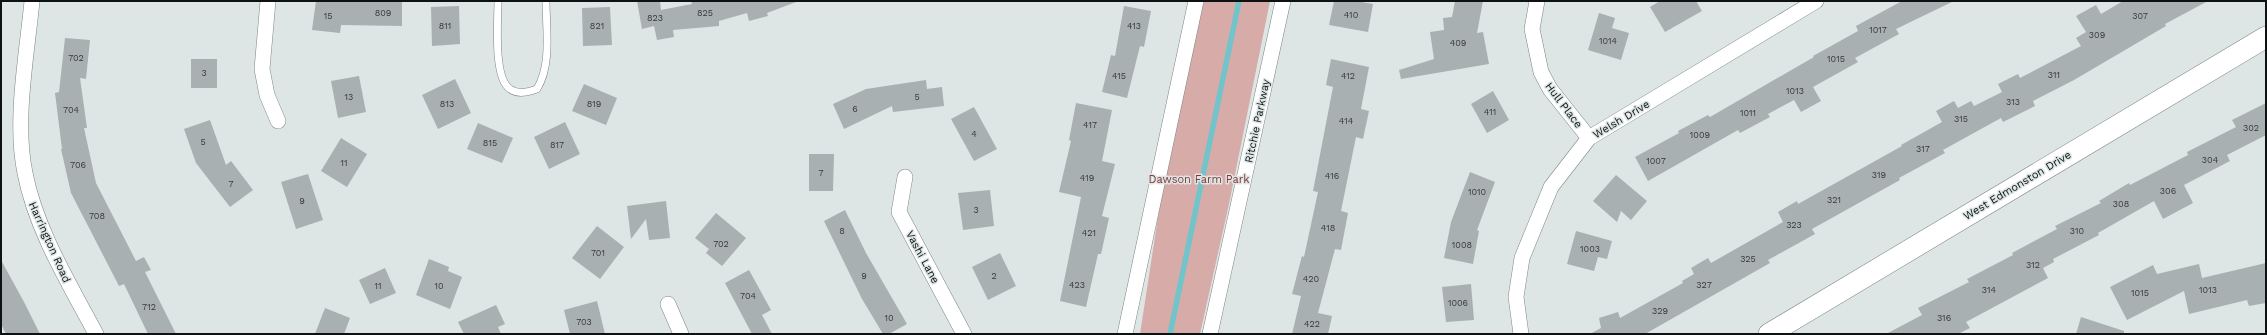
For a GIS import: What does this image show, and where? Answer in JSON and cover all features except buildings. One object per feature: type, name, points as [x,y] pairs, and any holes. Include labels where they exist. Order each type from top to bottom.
[{"type":"street","name":"Harrington Road","points":[[32,1],[20,127],[24,172],[35,210],[62,271],[96,334]]},
{"type":"street","points":[[268,1],[262,68],[267,95],[278,121]]},
{"type":"street","points":[[1125,334],[1196,1]]},
{"type":"street","name":"Ritchie Parkway","points":[[1210,334],[1283,1]]},
{"type":"street","name":"Hull Place","points":[[1537,1],[1532,29],[1541,72],[1550,89],[1589,138]]},
{"type":"street","name":"Welsh Drive","points":[[1521,334],[1516,297],[1522,258],[1551,187],[1589,138],[1816,1]]},
{"type":"street","name":"West Edmonston Drive","points":[[1768,334],[2266,37]]},
{"type":"street","name":"Vashi Lane","points":[[904,177],[899,212],[964,334]]},
{"type":"street","points":[[668,304],[681,334]]},
{"type":"lane","points":[[498,1],[499,67],[502,79],[510,89],[523,93],[537,89],[543,78],[546,64],[546,1]]},
{"type":"green space","name":"Dawson Farm Park","points":[[1204,1],[1270,1],[1229,204],[1200,334],[1140,334],[1165,172]]},
{"type":"waterway","points":[[1170,334],[1239,1]]}]
